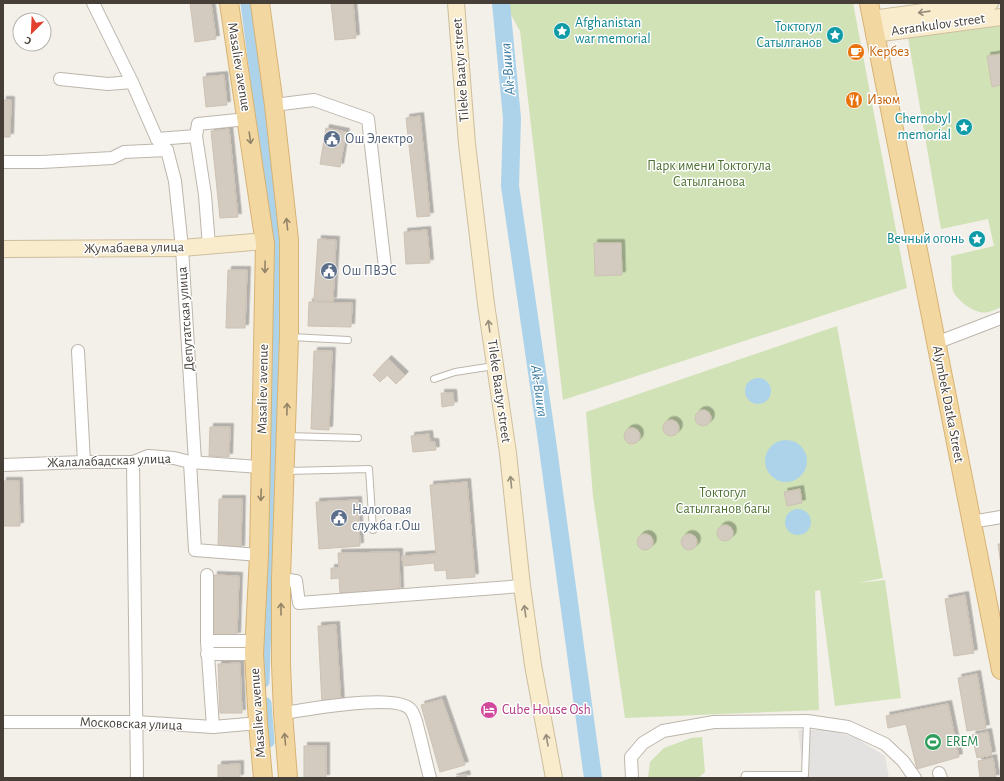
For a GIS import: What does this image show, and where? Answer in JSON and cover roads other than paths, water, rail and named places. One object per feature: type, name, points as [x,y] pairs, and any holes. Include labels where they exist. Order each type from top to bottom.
[{"type":"main road","name":"Masaliev avenue","points":[[229,3],[265,241],[259,555],[254,647],[258,723],[263,778]]},
{"type":"main road","name":"Masaliev avenue","points":[[260,3],[274,105],[289,240],[287,436],[281,579],[280,664],[288,778]]},
{"type":"main road","name":"Alymbek Datka Street","points":[[872,19],[1001,670]]},
{"type":"street","name":"Депутатская улица","points":[[93,3],[132,82],[157,139],[167,150],[175,181],[182,248],[195,550],[259,555]]},
{"type":"street","name":"Tileke Baatyr street","points":[[456,3],[467,144],[486,304],[508,453],[522,586],[533,664],[554,778]]},
{"type":"street","points":[[872,19],[990,3]]},
{"type":"street","name":"Asrankulov street","points":[[872,19],[1001,17]]},
{"type":"street","points":[[60,79],[108,84],[132,82]]},
{"type":"street","points":[[274,105],[314,100],[368,119],[385,267]]},
{"type":"street","points":[[209,246],[205,195],[196,136],[198,124],[247,119]]},
{"type":"street","points":[[157,139],[196,136]]},
{"type":"street","points":[[3,162],[42,162],[112,158],[124,152],[167,150]]},
{"type":"street","name":"Жумабаева улица","points":[[3,249],[182,248],[265,241]]},
{"type":"street","points":[[936,343],[1001,318]]},
{"type":"street","points":[[78,351],[84,462]]},
{"type":"street","name":"Жалалабадская улица","points":[[3,465],[133,462],[148,456],[174,458],[192,462],[261,467]]},
{"type":"street","points":[[133,462],[137,778]]},
{"type":"street","points":[[972,522],[1001,517]]},
{"type":"street","points":[[207,575],[207,654],[213,727]]},
{"type":"street","points":[[281,579],[296,581],[299,603],[522,586]]},
{"type":"street","points":[[207,641],[254,647]]},
{"type":"street","points":[[207,654],[254,647]]},
{"type":"street","points":[[283,713],[353,703],[387,703],[408,706],[414,716],[430,778]]},
{"type":"street","points":[[632,778],[631,757],[644,743],[663,730],[714,722],[807,721],[848,727],[885,744],[903,761],[915,778]]},
{"type":"street","name":"Московская улица","points":[[3,722],[136,722],[213,727],[258,723]]},
{"type":"lane","points":[[289,336],[348,340]]},
{"type":"lane","points":[[434,379],[455,372],[495,366]]},
{"type":"lane","points":[[287,436],[358,438]]},
{"type":"lane","points":[[285,472],[369,469],[373,530]]},
{"type":"lane","points":[[744,778],[745,775],[805,775],[807,721]]},
{"type":"water","points":[[758,378],[767,382],[771,391],[767,400],[758,404],[749,400],[745,391],[749,382]]},
{"type":"water","points":[[782,440],[790,440],[801,446],[807,457],[807,465],[801,476],[790,482],[782,482],[771,476],[765,465],[765,457],[771,446]]},
{"type":"water","points":[[798,509],[807,513],[811,522],[807,531],[798,535],[789,531],[785,522],[789,513]]},
{"type":"waterway","points":[[246,3],[278,253],[264,682]]},
{"type":"waterway","name":"Ak-Buura","points":[[501,3],[512,118],[510,186],[547,441],[593,778]]},
{"type":"waterway","points":[[266,703],[269,742]]},
{"type":"place","name":"Afghanistan war memorial","points":[[562,31]]},
{"type":"place","name":"Токтогул Сатылганов","points":[[835,35]]},
{"type":"place","name":"Кербез","points":[[856,52]]},
{"type":"place","name":"Изюм","points":[[854,100]]},
{"type":"place","name":"Chernobyl memorial","points":[[964,127]]},
{"type":"place","name":"Ош Электро","points":[[332,139]]},
{"type":"place","name":"Вечный огонь","points":[[977,239]]},
{"type":"place","name":"Ош ПВЭС","points":[[329,271]]},
{"type":"place","name":"Налоговая служба г.Ош","points":[[339,518]]},
{"type":"place","name":"Cube House Osh","points":[[489,710]]},
{"type":"place","name":"EREM","points":[[933,742]]},
{"type":"park label","name":"Парк имени Токтогула Сатылганова","points":[[709,174]]},
{"type":"park label","name":"Токтогул Сатылганов багы","points":[[723,502]]}]
